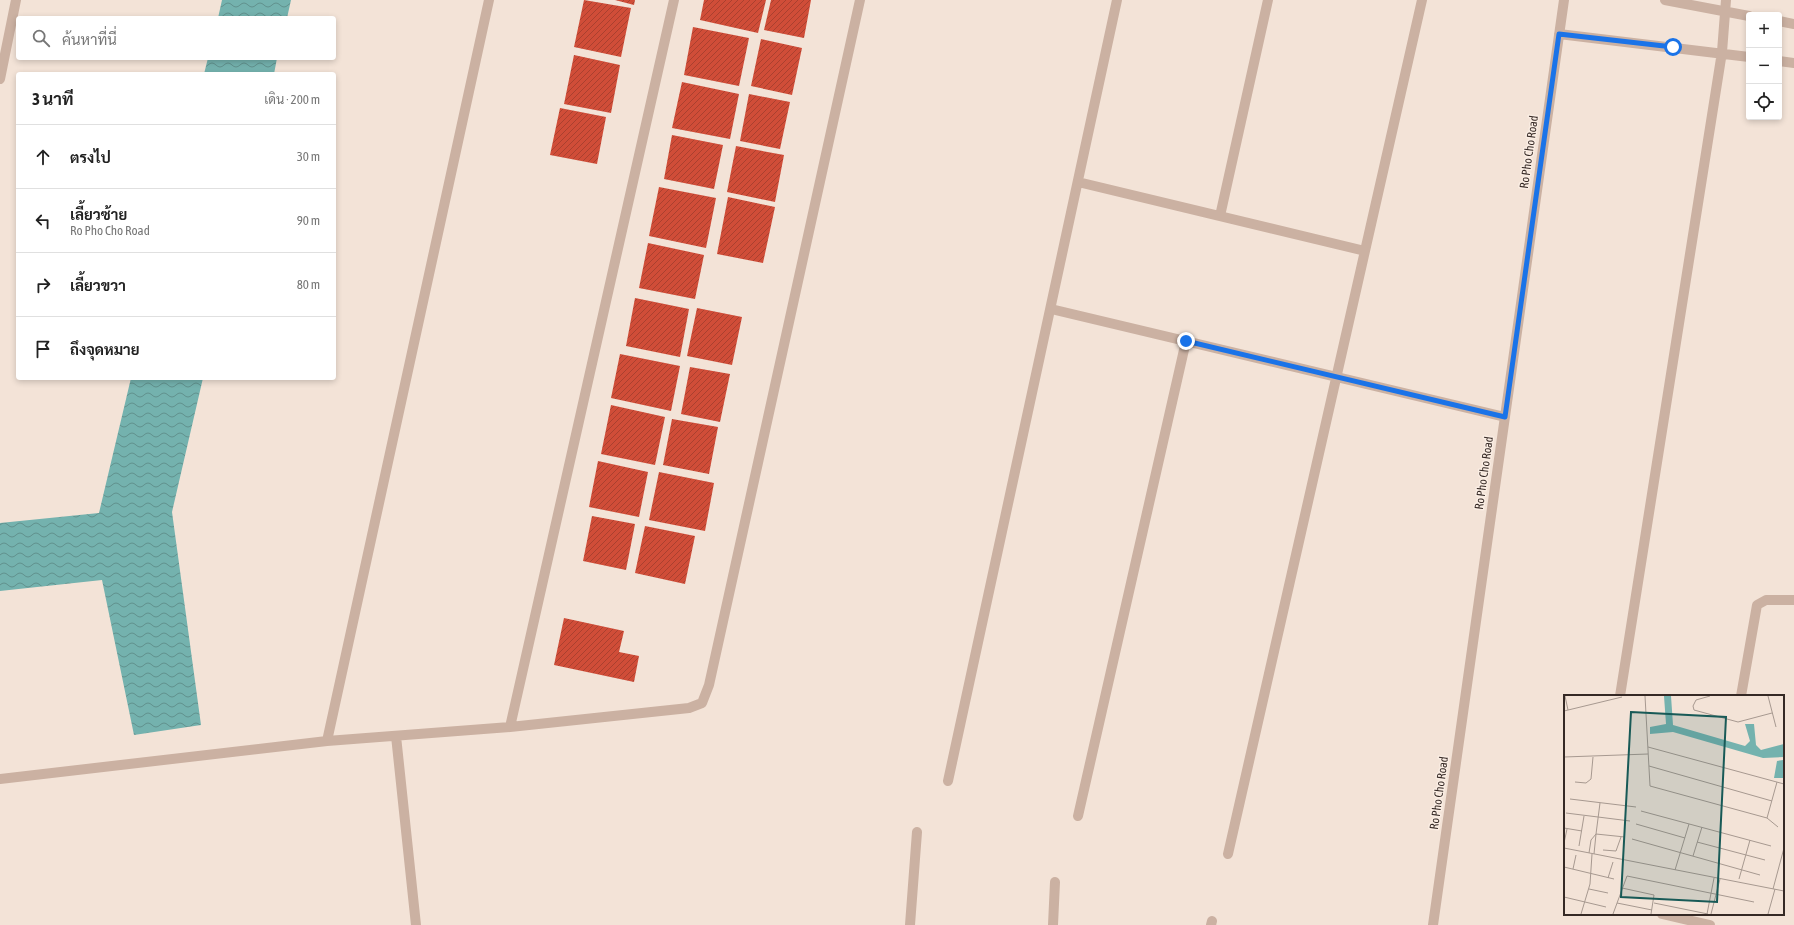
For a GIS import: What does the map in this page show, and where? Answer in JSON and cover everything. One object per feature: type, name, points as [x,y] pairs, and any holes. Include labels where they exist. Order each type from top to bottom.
[{"type":"street","points":[[0,79],[16,0]]},
{"type":"street","points":[[327,741],[489,0]]},
{"type":"street","points":[[510,727],[674,0]]},
{"type":"street","points":[[0,779],[327,741],[510,727],[689,708],[702,703],[712,669],[860,0]]},
{"type":"street","points":[[948,781],[1117,0]]},
{"type":"street","points":[[1220,216],[1268,0]]},
{"type":"street","points":[[1228,854],[1422,0]]},
{"type":"street","name":"Ro Pho Cho Road","points":[[1433,925],[1564,0]]},
{"type":"street","points":[[1665,0],[1746,15]]},
{"type":"street","points":[[1620,695],[1722,52],[1726,0]]},
{"type":"street","points":[[1782,22],[1794,24]]},
{"type":"street","points":[[1559,34],[1722,52],[1746,56]]},
{"type":"street","points":[[1782,62],[1794,64]]},
{"type":"street","points":[[1078,182],[1365,252]]},
{"type":"street","points":[[1051,308],[1505,417]]},
{"type":"street","points":[[1078,816],[1186,341]]},
{"type":"street","points":[[1741,695],[1757,606],[1766,600],[1794,600]]},
{"type":"street","points":[[396,736],[416,925]]},
{"type":"street","points":[[910,925],[917,832]]},
{"type":"street","points":[[1054,925],[1055,882]]},
{"type":"street","points":[[1668,915],[1706,921]]},
{"type":"water","points":[[222,0],[291,0],[287,16],[218,16]]},
{"type":"water","points":[[208,60],[277,60],[274,72],[204,72]]},
{"type":"water","points":[[131,380],[203,380],[172,512],[201,725],[134,735],[102,580],[0,591],[0,523],[99,513]]},
{"type":"building","points":[[584,0],[631,8],[621,57],[574,47]]},
{"type":"building","points":[[615,0],[635,0],[634,5]]},
{"type":"building","points":[[704,0],[766,0],[758,33],[700,20]]},
{"type":"building","points":[[771,0],[811,0],[804,38],[764,30]]},
{"type":"building","points":[[693,27],[749,38],[739,86],[684,75]]},
{"type":"building","points":[[761,39],[802,48],[792,95],[751,86]]},
{"type":"building","points":[[574,55],[620,65],[611,113],[564,104]]},
{"type":"building","points":[[682,82],[739,94],[730,139],[672,128]]},
{"type":"building","points":[[749,94],[790,102],[780,149],[740,141]]},
{"type":"building","points":[[560,108],[606,117],[597,164],[550,155]]},
{"type":"building","points":[[672,135],[723,145],[714,189],[664,179]]},
{"type":"building","points":[[736,146],[784,155],[775,202],[727,192]]},
{"type":"building","points":[[659,187],[716,198],[706,248],[649,236]]},
{"type":"building","points":[[728,197],[775,207],[763,263],[717,254]]},
{"type":"building","points":[[648,243],[704,255],[695,299],[639,288]]},
{"type":"building","points":[[635,298],[689,309],[680,357],[626,346]]},
{"type":"building","points":[[697,308],[742,317],[732,365],[687,356]]},
{"type":"building","points":[[620,354],[680,366],[671,411],[611,398]]},
{"type":"building","points":[[690,367],[730,374],[720,422],[681,414]]},
{"type":"building","points":[[611,405],[665,417],[655,465],[601,454]]},
{"type":"building","points":[[672,419],[718,427],[709,474],[663,465]]},
{"type":"building","points":[[598,461],[648,472],[639,517],[589,507]]},
{"type":"building","points":[[659,472],[714,483],[705,531],[649,520]]},
{"type":"building","points":[[592,516],[635,524],[626,570],[583,561]]},
{"type":"building","points":[[645,526],[695,536],[685,584],[635,573]]},
{"type":"building","points":[[564,618],[624,631],[619,652],[639,656],[634,682],[554,665]]},
{"type":"route","points":[[1186,341],[1505,417],[1559,34],[1673,47]]}]
